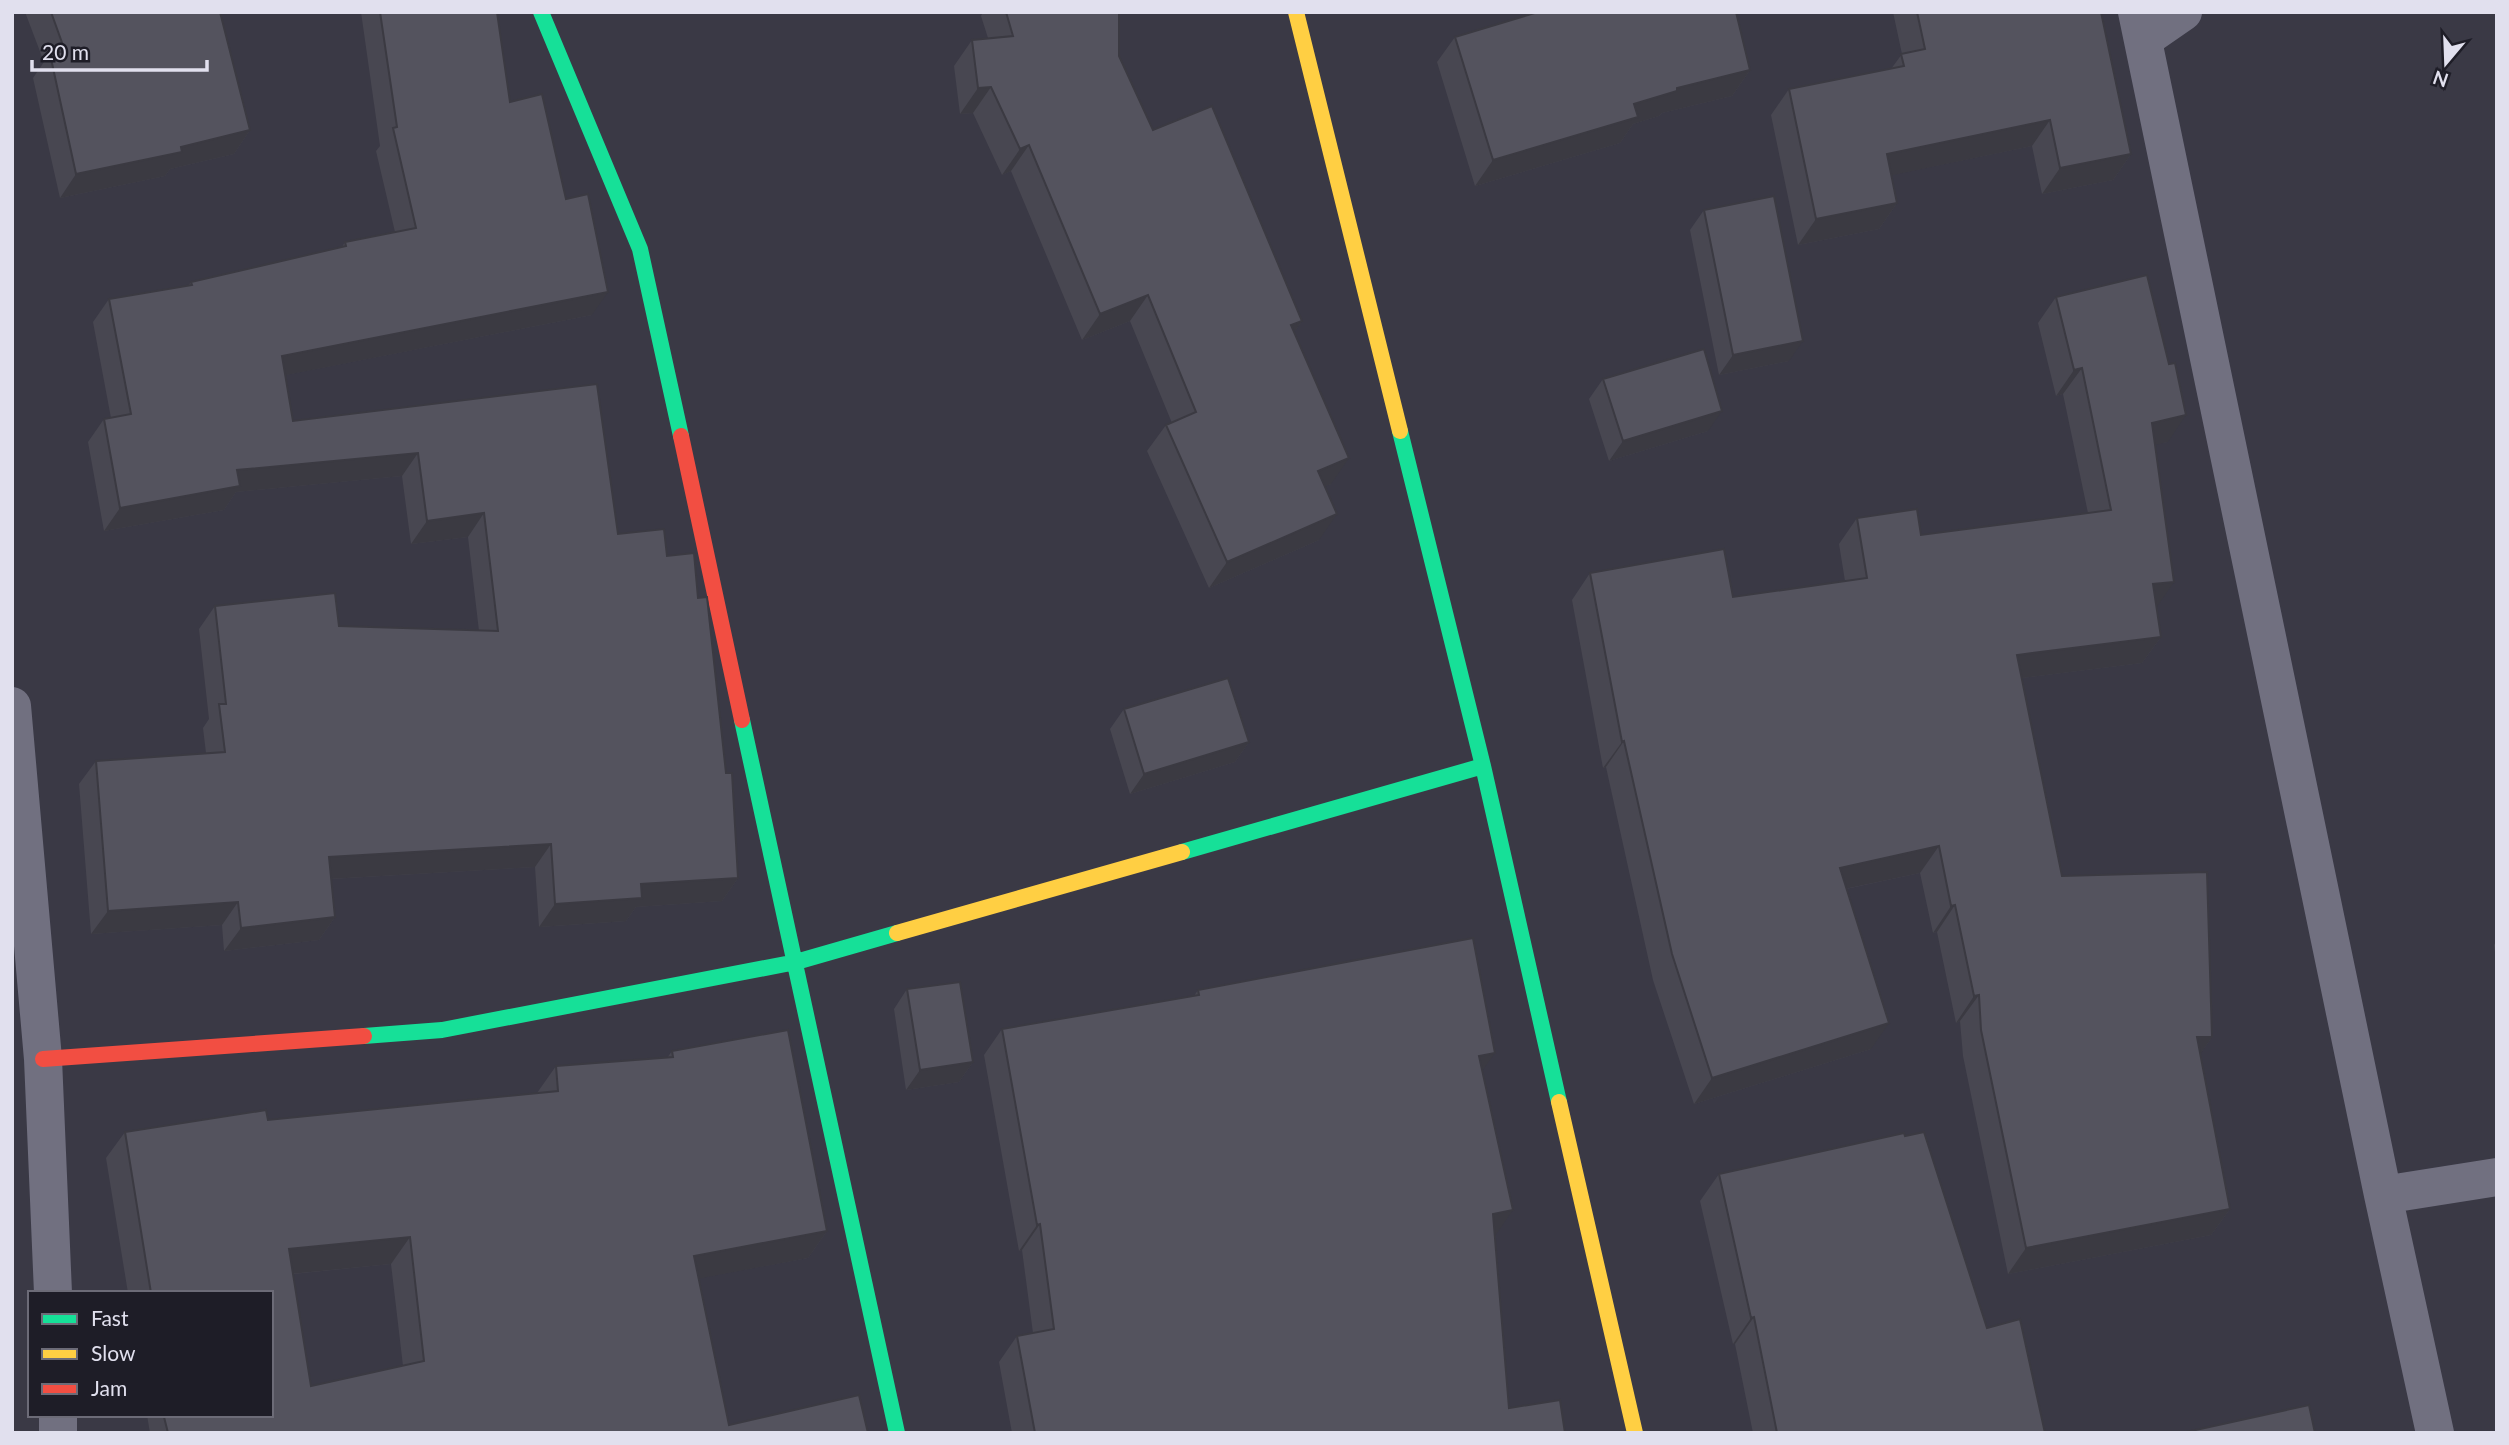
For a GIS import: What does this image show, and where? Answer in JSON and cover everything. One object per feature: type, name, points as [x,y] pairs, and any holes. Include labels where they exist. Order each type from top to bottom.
[{"type":"street","points":[[541,12],[640,249],[897,1433]]},
{"type":"street","points":[[1296,12],[1483,766],[1634,1433]]},
{"type":"street","points":[[2183,12],[2140,25],[2435,1433]]},
{"type":"street","points":[[12,706],[43,1059],[53,1291]]},
{"type":"street","points":[[43,1059],[442,1030],[796,962],[1483,766]]},
{"type":"street","points":[[2383,1195],[2497,1177]]},
{"type":"building","points":[[51,12],[220,12],[250,130],[181,147],[182,152],[76,174],[50,54],[65,51]]},
{"type":"building","points":[[380,12],[497,12],[510,102],[542,94],[566,199],[588,194],[608,292],[282,356],[293,421],[597,384],[618,534],[664,529],[667,556],[694,553],[698,598],[707,597],[726,773],[732,773],[738,878],[641,884],[642,898],[555,904],[551,844],[329,857],[335,917],[241,928],[238,902],[108,911],[96,761],[225,752],[219,704],[226,704],[215,606],[335,593],[339,626],[498,631],[484,513],[427,521],[418,453],[237,470],[240,486],[120,508],[104,419],[131,414],[109,299],[192,285],[191,282],[346,246],[345,242],[416,228],[393,128],[397,127]]},
{"type":"building","points":[[1006,12],[1119,12],[1119,56],[1153,130],[1212,106],[1302,321],[1291,325],[1349,458],[1318,471],[1337,514],[1227,562],[1166,425],[1196,412],[1148,295],[1100,314],[1029,145],[1020,149],[991,87],[978,88],[972,40],[1013,36]]},
{"type":"building","points":[[1538,12],[1736,12],[1750,70],[1677,88],[1677,91],[1634,104],[1638,117],[1493,160],[1455,37]]},
{"type":"building","points":[[1917,12],[2101,12],[2131,154],[2060,168],[2050,120],[1887,154],[1897,203],[1816,219],[1789,89],[1904,66],[1901,54],[1925,49]]},
{"type":"building","points":[[1774,196],[1803,341],[1733,355],[1704,210]]},
{"type":"building","points":[[2147,275],[2169,364],[2175,363],[2186,415],[2152,423],[2174,582],[2153,584],[2161,637],[2017,655],[2062,876],[2207,872],[2212,1037],[2197,1037],[2230,1209],[2026,1248],[1981,1030],[1979,995],[1974,996],[1955,905],[1951,906],[1939,846],[1840,868],[1889,1023],[1712,1078],[1672,954],[1624,741],[1622,742],[1590,573],[1724,549],[1733,597],[1867,578],[1857,518],[1917,509],[1921,535],[2111,510],[2082,368],[2074,370],[2056,297]]},
{"type":"building","points":[[1704,349],[1722,411],[1623,441],[1603,379]]},
{"type":"building","points":[[1228,678],[1249,742],[1144,774],[1124,709]]},
{"type":"building","points":[[1473,938],[1495,1053],[1479,1056],[1513,1210],[1493,1214],[1509,1408],[1560,1400],[1565,1433],[1035,1433],[1017,1336],[1054,1329],[1040,1224],[1037,1225],[1002,1029],[1199,995],[1198,990]]},
{"type":"building","points":[[960,982],[973,1062],[920,1070],[907,989]]},
{"type":"building","points":[[788,1030],[827,1231],[694,1256],[729,1425],[859,1395],[868,1433],[168,1433],[164,1417],[273,1417],[273,1291],[151,1291],[125,1132],[266,1110],[268,1120],[558,1091],[556,1066],[673,1057],[672,1051]],"holes":[[[410,1237],[424,1361],[311,1386],[289,1249]]]},
{"type":"building","points":[[1924,1132],[1987,1328],[2020,1319],[2045,1433],[1777,1433],[1754,1317],[1751,1318],[1719,1174],[1904,1133],[1905,1136]]},
{"type":"building","points":[[2309,1405],[2315,1433],[2182,1433]]},
{"type":"traffic: fast","points":[[541,12],[640,249],[681,436]]},
{"type":"traffic: fast","points":[[1400,431],[1483,766],[1559,1102]]},
{"type":"traffic: fast","points":[[742,720],[897,1433]]},
{"type":"traffic: fast","points":[[1182,852],[1483,766]]},
{"type":"traffic: fast","points":[[364,1036],[442,1030],[796,962],[897,933]]},
{"type":"traffic: slow","points":[[1296,12],[1400,431]]},
{"type":"traffic: slow","points":[[897,933],[1182,852]]},
{"type":"traffic: slow","points":[[1559,1102],[1635,1433]]},
{"type":"traffic: jam","points":[[681,436],[742,720]]},
{"type":"traffic: jam","points":[[43,1059],[364,1036]]}]
